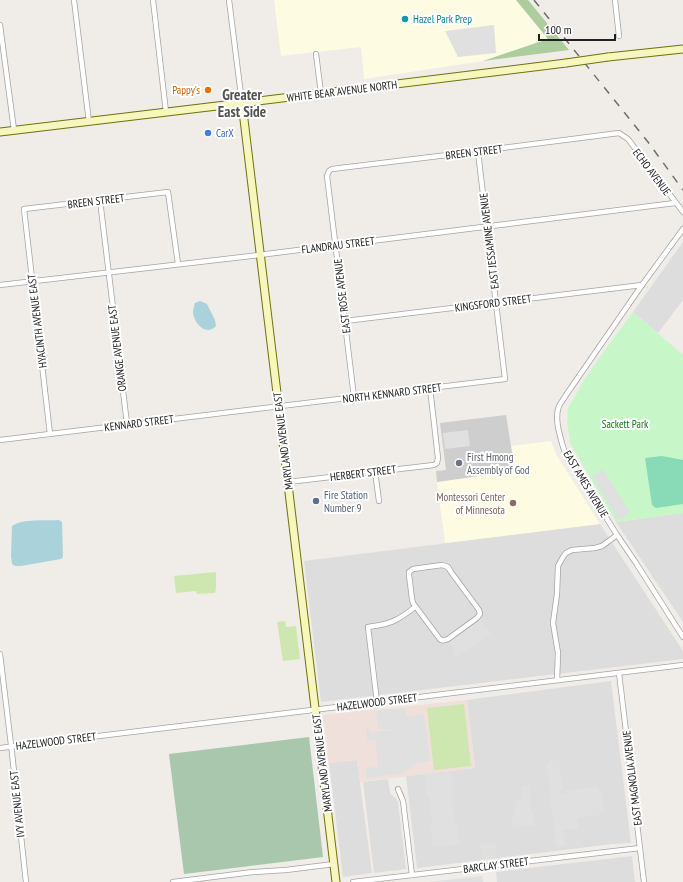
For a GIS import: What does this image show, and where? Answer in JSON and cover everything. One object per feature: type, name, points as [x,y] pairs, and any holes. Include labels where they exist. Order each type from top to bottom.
[{"type":"main road","name":"WHITE BEAR AVENUE NORTH","points":[[0,132],[683,49]]},
{"type":"main road","name":"MARYLAND AVENUE EAST","points":[[242,103],[336,882]]},
{"type":"street","points":[[74,0],[89,122]]},
{"type":"street","points":[[153,0],[166,112]]},
{"type":"street","name":"MARYLAND AVENUE EAST","points":[[229,0],[242,103]]},
{"type":"street","points":[[615,0],[620,36]]},
{"type":"street","points":[[0,25],[14,130]]},
{"type":"street","points":[[316,54],[321,93]]},
{"type":"street","name":"BREEN STREET","points":[[328,171],[332,169],[619,134]]},
{"type":"street","name":"ECHO AVENUE","points":[[619,134],[628,139],[683,212]]},
{"type":"street","name":"EAST JESSAMINE AVENUE","points":[[478,152],[505,379]]},
{"type":"street","name":"EAST ROSE AVENUE","points":[[328,171],[327,176],[354,397]]},
{"type":"street","name":"BREEN STREET","points":[[24,209],[168,192],[178,264]]},
{"type":"street","name":"ORANGE AVENUE EAST","points":[[100,200],[127,424]]},
{"type":"street","name":"FLANDRAU STREET","points":[[0,285],[260,255],[675,203]]},
{"type":"street","name":"HYACINTH AVENUE EAST","points":[[24,209],[50,434]]},
{"type":"street","name":"EAST AMES AVENUE","points":[[683,229],[642,285],[566,395],[559,406],[557,419],[564,450],[683,637]]},
{"type":"street","name":"KINGSFORD STREET","points":[[345,321],[642,285]]},
{"type":"street","name":"NORTH KENNARD STREET","points":[[279,406],[505,379]]},
{"type":"street","name":"HERBERT STREET","points":[[288,482],[434,465],[437,463],[438,458],[430,388]]},
{"type":"street","name":"KENNARD STREET","points":[[0,440],[279,406]]},
{"type":"street","points":[[375,471],[379,502]]},
{"type":"street","points":[[557,680],[558,654],[553,623],[557,594],[558,566],[566,553],[572,550],[602,546],[617,535]]},
{"type":"street","points":[[442,565],[448,567],[479,610],[480,614],[477,618],[443,641],[415,607],[412,599],[409,576],[411,570],[415,568],[442,565]]},
{"type":"street","points":[[377,702],[368,627],[384,625],[392,622],[401,618],[415,607]]},
{"type":"street","name":"IVY AVENUE EAST","points":[[0,654],[26,882]]},
{"type":"street","name":"HAZELWOOD STREET","points":[[0,748],[683,665]]},
{"type":"street","name":"EAST MAGNOLIA AVENUE","points":[[619,673],[644,882]]},
{"type":"street","points":[[398,789],[403,801],[412,875]]},
{"type":"street","name":"BARCLAY STREET","points":[[353,882],[640,848]]},
{"type":"street","points":[[173,882],[334,864]]},
{"type":"shaded area","points":[[274,0],[516,0],[548,39],[483,61],[364,79],[361,47],[281,56]]},
{"type":"shaded area","points":[[494,25],[496,53],[458,57],[445,31]]},
{"type":"shaded area","points":[[683,242],[683,300],[658,333],[633,312]]},
{"type":"shaded area","points":[[506,415],[515,471],[437,482],[436,471],[446,470],[440,423]]},
{"type":"shaded area","points":[[468,430],[470,446],[445,449],[443,433]]},
{"type":"shaded area","name":"Montessori Center of Minnesota","points":[[551,441],[556,454],[600,524],[445,543],[437,482],[514,471],[511,446]]},
{"type":"shaded area","points":[[603,469],[630,513],[618,520],[592,476]]},
{"type":"shaded area","points":[[683,513],[683,622],[616,522]]},
{"type":"shaded area","points":[[600,524],[683,651],[683,659],[321,702],[304,561]]},
{"type":"shaded area","points":[[480,620],[491,634],[457,658],[451,650],[454,649],[449,642]]},
{"type":"shaded area","points":[[611,681],[631,843],[417,868],[406,776],[475,768],[467,700]]},
{"type":"shaded area","points":[[467,700],[475,768],[360,782],[357,760],[329,763],[323,715]]},
{"type":"shaded area","points":[[405,708],[408,716],[424,714],[430,761],[415,764],[405,772],[399,774],[367,778],[366,768],[377,767],[378,765],[375,740],[367,741],[366,729],[370,729],[370,733],[391,730],[378,729],[376,711]]},
{"type":"shaded area","points":[[309,737],[323,857],[184,874],[169,754]]},
{"type":"shaded area","points":[[559,759],[562,790],[559,790],[558,792],[564,795],[565,791],[597,787],[599,791],[602,790],[604,811],[601,811],[601,815],[577,818],[578,828],[563,830],[565,846],[556,847],[547,764],[550,764],[550,760]]},
{"type":"shaded area","points":[[357,760],[372,873],[343,877],[329,763]]},
{"type":"shaded area","points":[[451,772],[453,793],[451,794],[459,844],[433,847],[430,826],[433,825],[429,796],[427,796],[424,775]]},
{"type":"shaded area","points":[[388,779],[390,793],[398,802],[406,869],[374,873],[363,782]]},
{"type":"shaded area","points":[[521,786],[530,786],[531,810],[533,811],[534,826],[519,826],[511,823],[518,798],[522,798]]},
{"type":"shaded area","points":[[495,843],[496,857],[482,859],[480,845]]},
{"type":"shaded area","points":[[632,856],[635,882],[497,882],[496,872]]},
{"type":"shaded area","points":[[482,876],[483,882],[430,882]]},
{"type":"green space","points":[[516,0],[528,0],[569,50],[483,61],[548,39]]},
{"type":"green space","name":"Sackett Park","points":[[633,312],[683,355],[683,513],[616,522],[570,443],[567,420],[568,408],[585,379]]},
{"type":"green space","points":[[662,456],[683,460],[683,504],[656,508],[652,505],[645,458]]},
{"type":"green space","points":[[216,572],[215,593],[197,594],[196,591],[176,593],[174,576]]},
{"type":"green space","points":[[285,621],[286,627],[296,626],[300,659],[283,661],[277,622]]},
{"type":"green space","points":[[464,704],[471,766],[434,770],[427,708]]},
{"type":"water","points":[[200,301],[207,304],[215,320],[216,326],[212,329],[208,330],[201,327],[194,317],[193,312],[195,303]]},
{"type":"water","points":[[59,520],[62,522],[63,557],[61,559],[21,566],[15,566],[12,564],[12,526],[17,523],[28,521]]},
{"type":"railway","points":[[534,0],[648,142],[683,190]]},
{"type":"place","name":"Hazel Park Prep","points":[[405,19]]},
{"type":"place","name":"Pappy's","points":[[208,90]]},
{"type":"place","name":"CarX","points":[[208,133]]},
{"type":"place","name":"First Hmong Assembly of God","points":[[459,463]]},
{"type":"place","name":"Fire Station Number 9","points":[[316,501]]},
{"type":"place","name":"Montessori Center of Minnesota","points":[[513,503]]},
{"type":"district","name":"Greater East Side","points":[[242,104]]}]
